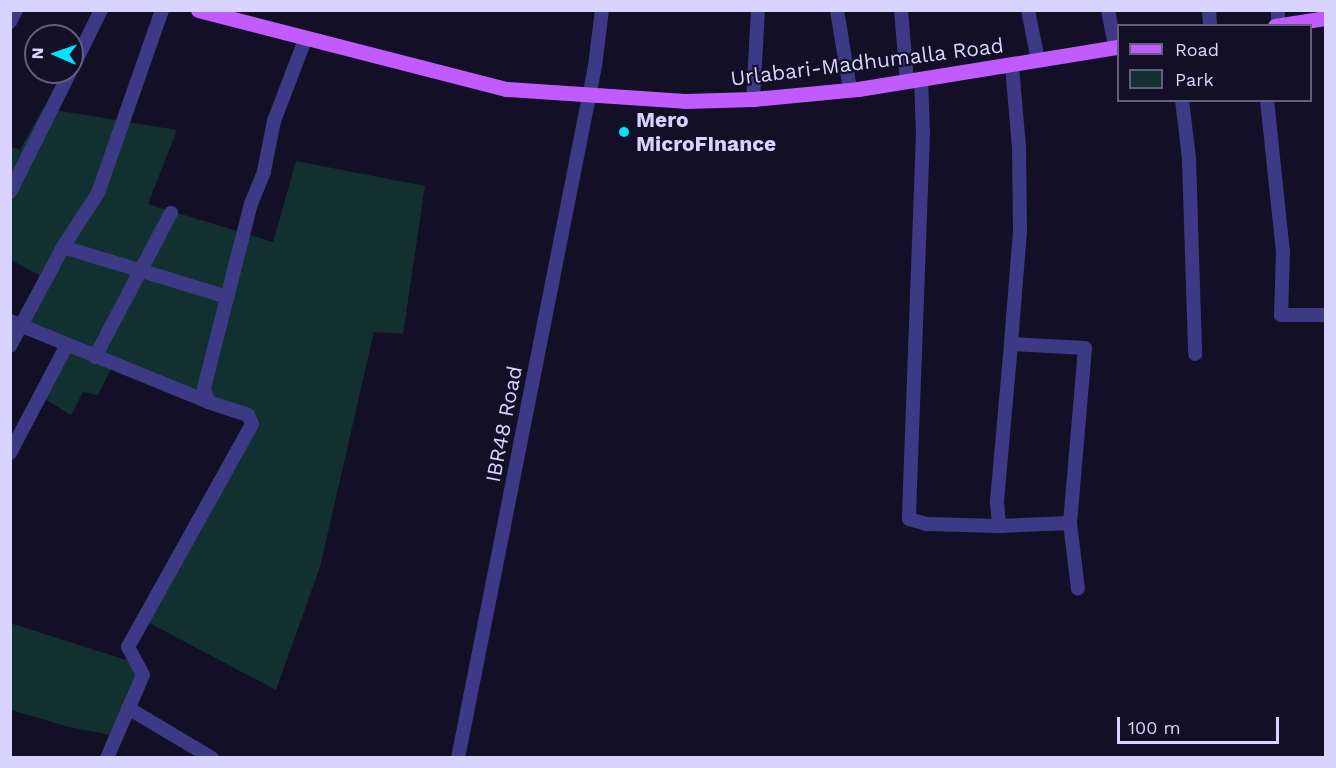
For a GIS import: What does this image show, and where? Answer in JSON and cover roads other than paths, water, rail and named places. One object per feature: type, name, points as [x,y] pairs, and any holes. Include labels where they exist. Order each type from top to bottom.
[{"type":"main road","name":"Urlabari-Madhumalla Road","points":[[198,10],[305,40],[506,89],[589,97],[753,99],[914,80],[1012,66],[1117,47]]},
{"type":"main road","points":[[1283,24],[1326,18]]},
{"type":"street","points":[[10,22],[15,10]]},
{"type":"street","points":[[84,44],[101,10]]},
{"type":"street","points":[[10,346],[16,323],[98,194],[162,10]]},
{"type":"street","name":"IBR48 Road","points":[[458,758],[589,97],[602,10]]},
{"type":"street","points":[[753,99],[758,10]]},
{"type":"street","points":[[837,10],[850,89]]},
{"type":"street","points":[[901,10],[923,133],[909,519],[927,524],[999,526],[1070,523]]},
{"type":"street","points":[[1028,10],[1038,60]]},
{"type":"street","points":[[1108,10],[1117,47]]},
{"type":"street","points":[[208,402],[204,388],[251,204],[264,171],[273,121],[305,40]]},
{"type":"street","points":[[999,526],[997,502],[1020,231],[1019,148],[1012,66]]},
{"type":"street","points":[[10,192],[15,171],[63,84]]},
{"type":"street","points":[[1182,102],[1189,159],[1195,354]]},
{"type":"street","points":[[1267,102],[1283,251],[1281,315],[1326,315]]},
{"type":"street","points":[[95,357],[171,213]]},
{"type":"street","points":[[63,247],[139,272],[228,297]]},
{"type":"street","points":[[16,323],[208,402],[248,415],[252,424],[128,647],[143,675],[107,758]]},
{"type":"street","points":[[1011,344],[1085,348],[1070,523],[1078,589]]},
{"type":"street","points":[[10,453],[67,345]]},
{"type":"street","points":[[128,708],[212,758]]},
{"type":"place","name":"Mero MicroFInance","points":[[624,132]]}]
